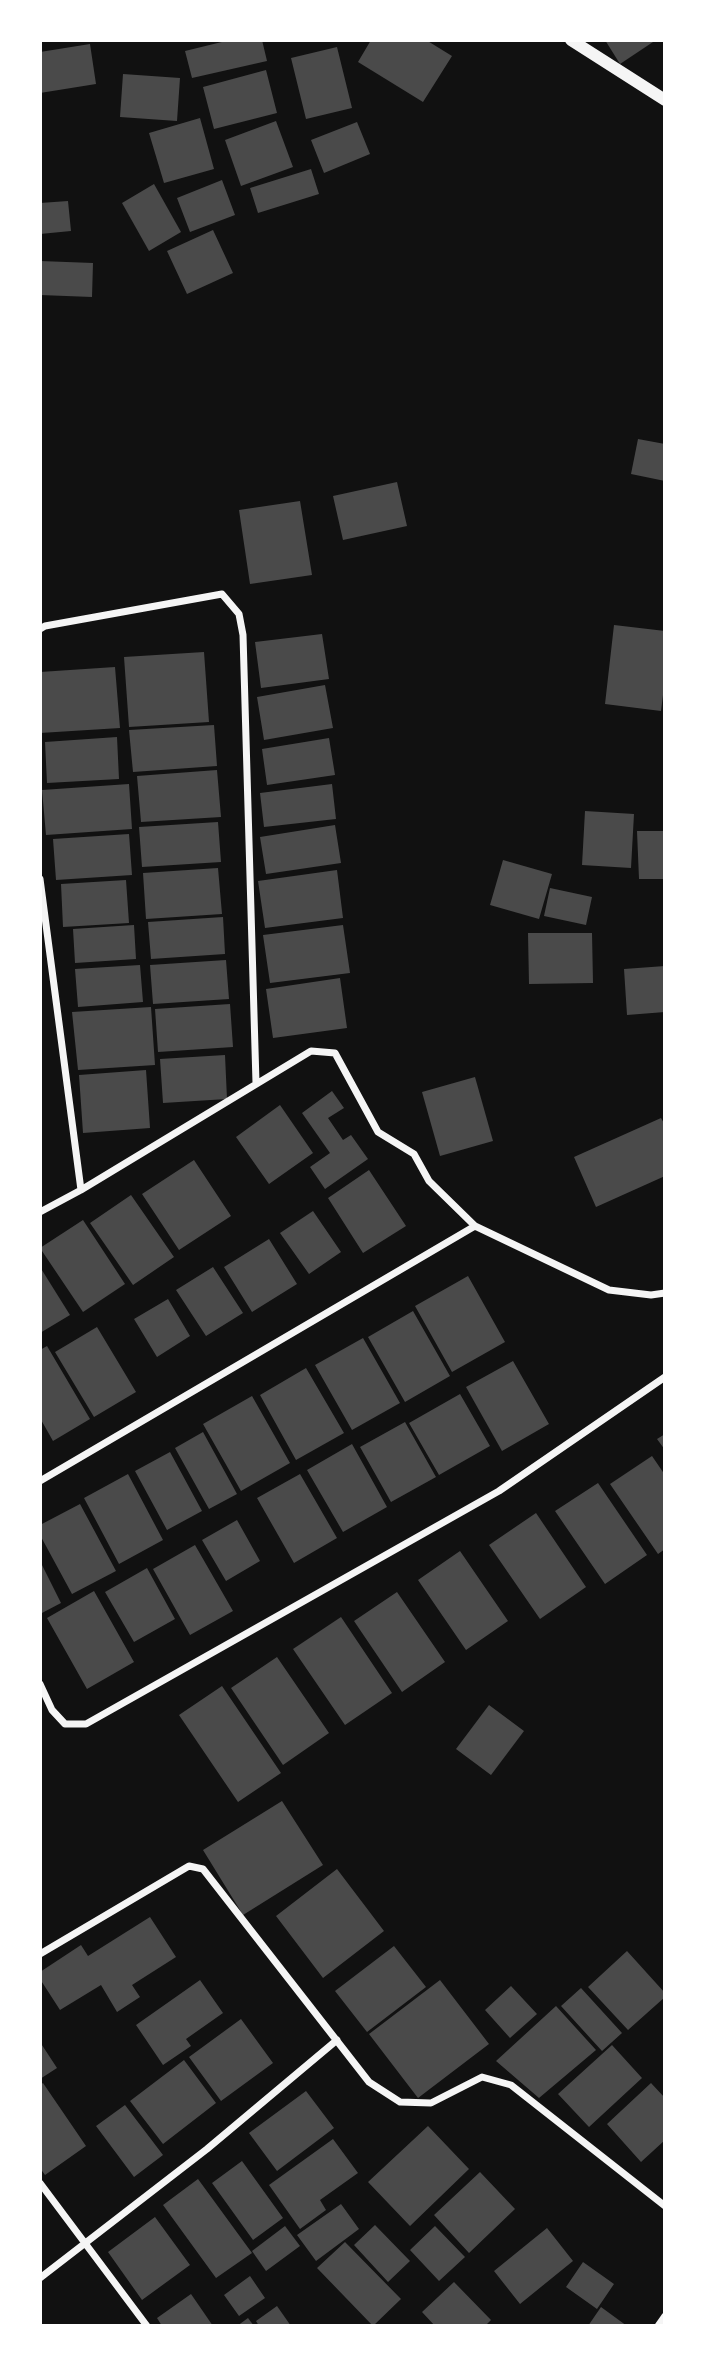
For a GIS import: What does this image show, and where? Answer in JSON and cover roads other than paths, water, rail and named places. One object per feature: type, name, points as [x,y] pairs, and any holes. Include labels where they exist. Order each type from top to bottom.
[{"type":"street","points":[[571,40],[665,100]]},
{"type":"street","points":[[40,629],[44,626],[222,594],[239,614],[243,635],[257,1083]]},
{"type":"street","points":[[40,879],[81,1190]]},
{"type":"street","points":[[40,1212],[311,1051],[335,1053],[378,1132],[414,1154],[429,1181],[475,1226],[609,1290],[651,1295],[665,1293]]},
{"type":"street","points":[[40,1481],[475,1226]]},
{"type":"street","points":[[40,1684],[52,1710],[65,1724],[86,1724],[499,1491],[665,1377]]},
{"type":"street","points":[[40,1954],[189,1866],[203,1869],[369,2082],[400,2102],[431,2103],[482,2077],[512,2085],[665,2206]]},
{"type":"street","points":[[40,2278],[207,2149],[337,2040]]},
{"type":"street","points":[[40,2183],[147,2326]]},
{"type":"street","points":[[658,2326],[665,2316]]}]
